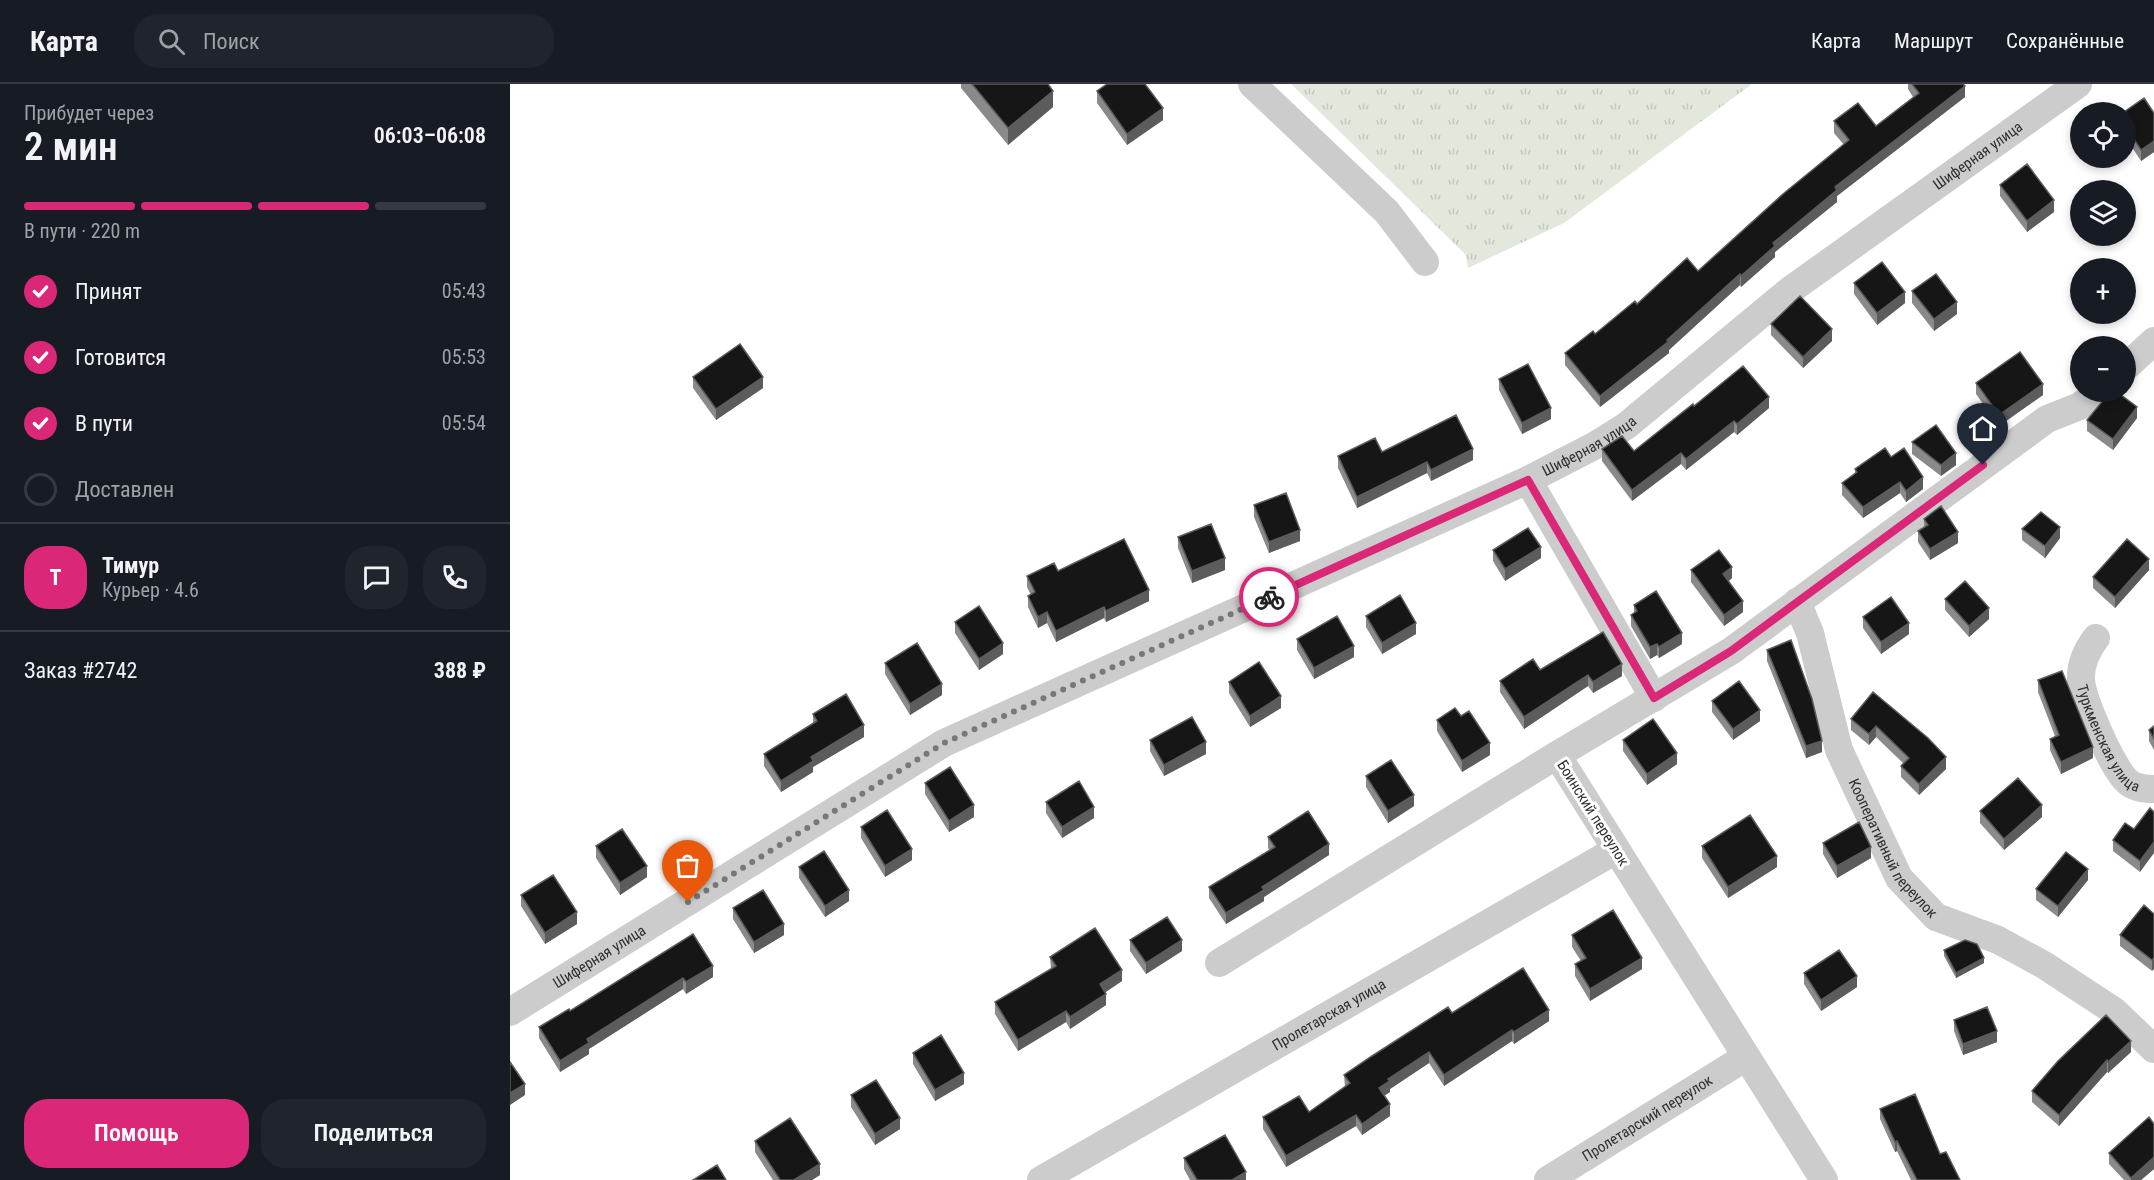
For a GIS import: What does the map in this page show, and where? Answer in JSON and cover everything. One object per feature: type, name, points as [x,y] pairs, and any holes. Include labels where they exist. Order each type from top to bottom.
[{"type":"street","points":[[1252,84],[1387,212],[1425,262]]},
{"type":"street","name":"Шиферная улица","points":[[510,1012],[944,743],[1528,480],[1594,446],[1626,426],[1789,291],[2078,84]]},
{"type":"street","points":[[2136,358],[2154,341]]},
{"type":"street","name":"Боинский переулок","points":[[1824,1180],[1557,755],[1731,651],[2048,419],[2085,402]]},
{"type":"street","points":[[1528,480],[1654,698]]},
{"type":"street","name":"Кооперативный переулок","points":[[1797,602],[1810,633],[1839,750],[1899,878],[1936,917],[1998,940],[2044,965],[2114,1011],[2154,1049]]},
{"type":"street","name":"Туркменская улица","points":[[2096,638],[2087,649],[2082,666],[2081,682],[2092,717],[2115,766],[2128,782],[2144,789],[2154,789]]},
{"type":"street","points":[[1219,963],[1557,755]]},
{"type":"street","name":"Пролетарская улица","points":[[1041,1180],[1616,850]]},
{"type":"street","name":"Пролетарский переулок","points":[[1548,1180],[1746,1057]]},
{"type":"green space","points":[[1291,84],[1752,84],[1564,223],[1468,268],[1466,255]]},
{"type":"building","points":[[972,84],[1048,84],[1053,91],[1008,128]]},
{"type":"building","points":[[1107,84],[1145,84],[1163,108],[1127,134],[1097,91]]},
{"type":"building","points":[[1912,84],[1963,84],[1965,86],[1835,187],[1837,190],[1773,243],[1775,246],[1741,276],[1740,274],[1667,340],[1669,341],[1600,396],[1565,353],[1593,331],[1595,334],[1635,301],[1637,304],[1687,258],[1698,271],[1783,194],[1849,140],[1834,121],[1858,103],[1876,126],[1919,93]]},
{"type":"building","points":[[2144,98],[2154,113],[2154,141],[2141,150],[2136,142],[2136,104]]},
{"type":"building","points":[[2027,164],[2054,200],[2027,221],[2000,185]]},
{"type":"building","points":[[1882,262],[1905,292],[1877,313],[1854,283]]},
{"type":"building","points":[[1936,274],[1957,302],[1934,319],[1912,291]]},
{"type":"building","points":[[1800,296],[1832,329],[1803,357],[1771,324]]},
{"type":"building","points":[[740,344],[763,377],[716,409],[693,377]]},
{"type":"building","points":[[2020,352],[2043,384],[1999,415],[1976,383]]},
{"type":"building","points":[[1528,364],[1551,408],[1522,423],[1499,379]]},
{"type":"building","points":[[1743,366],[1769,397],[1737,424],[1734,421],[1686,459],[1681,453],[1632,490],[1602,449],[1622,436],[1634,451]]},
{"type":"building","points":[[2102,402],[2130,402],[2137,407],[2113,439],[2087,420]]},
{"type":"building","points":[[1456,415],[1473,449],[1431,470],[1427,462],[1357,497],[1338,456],[1375,438],[1382,452]]},
{"type":"building","points":[[1936,425],[1956,453],[1941,465],[1912,442]]},
{"type":"building","points":[[1885,448],[1891,457],[1904,448],[1923,477],[1906,491],[1900,482],[1863,507],[1842,483],[1857,472],[1855,469]]},
{"type":"building","points":[[1286,493],[1300,530],[1269,542],[1254,505]]},
{"type":"building","points":[[1941,506],[1958,532],[1930,549],[1918,531],[1928,525],[1924,519]]},
{"type":"building","points":[[2041,512],[2060,527],[2045,546],[2022,529]]},
{"type":"building","points":[[1211,524],[1225,558],[1192,571],[1178,537]]},
{"type":"building","points":[[1528,528],[1541,547],[1505,569],[1493,550]]},
{"type":"building","points":[[1124,539],[1149,590],[1106,611],[1104,607],[1056,631],[1047,612],[1038,617],[1028,596],[1035,592],[1027,576],[1054,563],[1058,571]]},
{"type":"building","points":[[2127,539],[2149,559],[2115,597],[2093,577]]},
{"type":"building","points":[[1719,550],[1732,567],[1723,574],[1743,601],[1724,615],[1691,570]]},
{"type":"building","points":[[1965,581],[1989,608],[1969,626],[1945,599]]},
{"type":"building","points":[[1656,591],[1682,633],[1659,647],[1657,644],[1650,647],[1631,615],[1637,611],[1634,605]]},
{"type":"building","points":[[1400,595],[1416,623],[1382,643],[1366,616]]},
{"type":"building","points":[[1891,597],[1909,623],[1881,642],[1863,617]]},
{"type":"building","points":[[979,606],[1003,643],[979,659],[955,622]]},
{"type":"building","points":[[1337,616],[1354,646],[1314,668],[1297,639]]},
{"type":"building","points":[[1603,632],[1622,664],[1593,682],[1588,675],[1524,717],[1500,681],[1533,659],[1540,670]]},
{"type":"building","points":[[1791,640],[1812,699],[1822,741],[1806,746],[1767,650]]},
{"type":"building","points":[[917,643],[942,684],[910,704],[885,663]]},
{"type":"building","points":[[1259,662],[1281,696],[1250,716],[1229,682]]},
{"type":"building","points":[[2062,671],[2093,747],[2061,762],[2050,739],[2059,735],[2038,680]]},
{"type":"building","points":[[1739,681],[1760,710],[1733,729],[1712,701]]},
{"type":"building","points":[[1873,692],[1928,738],[1946,757],[1919,784],[1901,766],[1909,758],[1876,726],[1869,734],[1851,719]]},
{"type":"building","points":[[846,694],[864,725],[811,757],[813,761],[781,781],[764,754],[817,721],[813,714]]},
{"type":"building","points":[[1455,708],[1461,716],[1469,711],[1490,743],[1462,761],[1437,720]]},
{"type":"building","points":[[1192,717],[1206,742],[1164,765],[1150,740]]},
{"type":"building","points":[[1653,719],[1677,753],[1647,774],[1623,740]]},
{"type":"building","points":[[2154,726],[2154,739],[2149,730]]},
{"type":"building","points":[[1391,760],[1414,795],[1388,811],[1366,776]]},
{"type":"building","points":[[950,767],[974,805],[949,821],[925,783]]},
{"type":"building","points":[[2018,778],[2042,805],[2004,839],[1980,811]]},
{"type":"building","points":[[1079,781],[1094,807],[1062,827],[1046,802]]},
{"type":"building","points":[[2150,808],[2154,812],[2154,842],[2140,861],[2113,840],[2125,823],[2134,829]]},
{"type":"building","points":[[887,810],[912,849],[885,866],[861,827]]},
{"type":"building","points":[[1308,811],[1329,844],[1262,887],[1264,890],[1226,913],[1209,887],[1275,847],[1268,837]]},
{"type":"building","points":[[1750,815],[1777,856],[1728,887],[1702,846]]},
{"type":"building","points":[[1859,822],[1871,847],[1837,866],[1823,843]]},
{"type":"building","points":[[622,829],[647,866],[620,883],[596,846]]},
{"type":"building","points":[[824,851],[849,890],[825,906],[799,867]]},
{"type":"building","points":[[2066,852],[2088,869],[2058,906],[2036,889]]},
{"type":"building","points":[[553,875],[577,912],[545,933],[521,895]]},
{"type":"building","points":[[763,890],[784,924],[754,942],[733,908]]},
{"type":"building","points":[[2144,905],[2154,914],[2154,958],[2152,960],[2120,935]]},
{"type":"building","points":[[1613,910],[1642,958],[1590,989],[1575,964],[1586,958],[1572,935]]},
{"type":"building","points":[[1167,917],[1182,940],[1146,963],[1130,940]]},
{"type":"building","points":[[1095,928],[1122,970],[1100,984],[1106,994],[1070,1017],[1066,1011],[1018,1040],[995,1002],[1056,966],[1050,957]]},
{"type":"building","points":[[693,934],[713,966],[686,982],[683,978],[587,1039],[589,1043],[560,1061],[539,1027],[569,1009],[570,1011]]},
{"type":"building","points":[[1965,940],[1977,944],[1984,958],[1956,973],[1944,950]]},
{"type":"building","points":[[1839,950],[1857,976],[1821,1000],[1804,973]]},
{"type":"building","points":[[1523,968],[1549,1010],[1514,1032],[1512,1030],[1444,1075],[1429,1052],[1388,1079],[1390,1081],[1379,1088],[1390,1104],[1362,1124],[1356,1115],[1286,1156],[1263,1117],[1299,1096],[1309,1112],[1350,1083],[1344,1075],[1372,1056],[1448,1007],[1452,1013]]},
{"type":"building","points":[[1987,1007],[1997,1031],[1963,1044],[1954,1020]]},
{"type":"building","points":[[2106,1015],[2131,1041],[2108,1062],[2107,1060],[2059,1115],[2032,1091],[2058,1061]]},
{"type":"building","points":[[941,1035],[964,1073],[935,1090],[913,1053]]},
{"type":"building","points":[[510,1062],[525,1084],[510,1093]]},
{"type":"building","points":[[876,1080],[900,1118],[875,1134],[851,1095]]},
{"type":"building","points":[[1915,1094],[1940,1154],[1946,1152],[1960,1180],[1917,1180],[1897,1141],[1895,1142],[1880,1109]]},
{"type":"building","points":[[2149,1117],[2154,1124],[2154,1157],[2131,1178],[2109,1153]]},
{"type":"building","points":[[790,1118],[820,1164],[794,1180],[780,1180],[755,1141]]},
{"type":"building","points":[[1225,1135],[1246,1172],[1232,1180],[1197,1180],[1184,1158]]},
{"type":"building","points":[[717,1165],[726,1180],[693,1180]]},
{"type":"way so far","points":[[688,902],[944,743],[1269,597]]},
{"type":"route","points":[[1269,597],[1528,480],[1654,698],[1731,651],[1983,465]]}]
